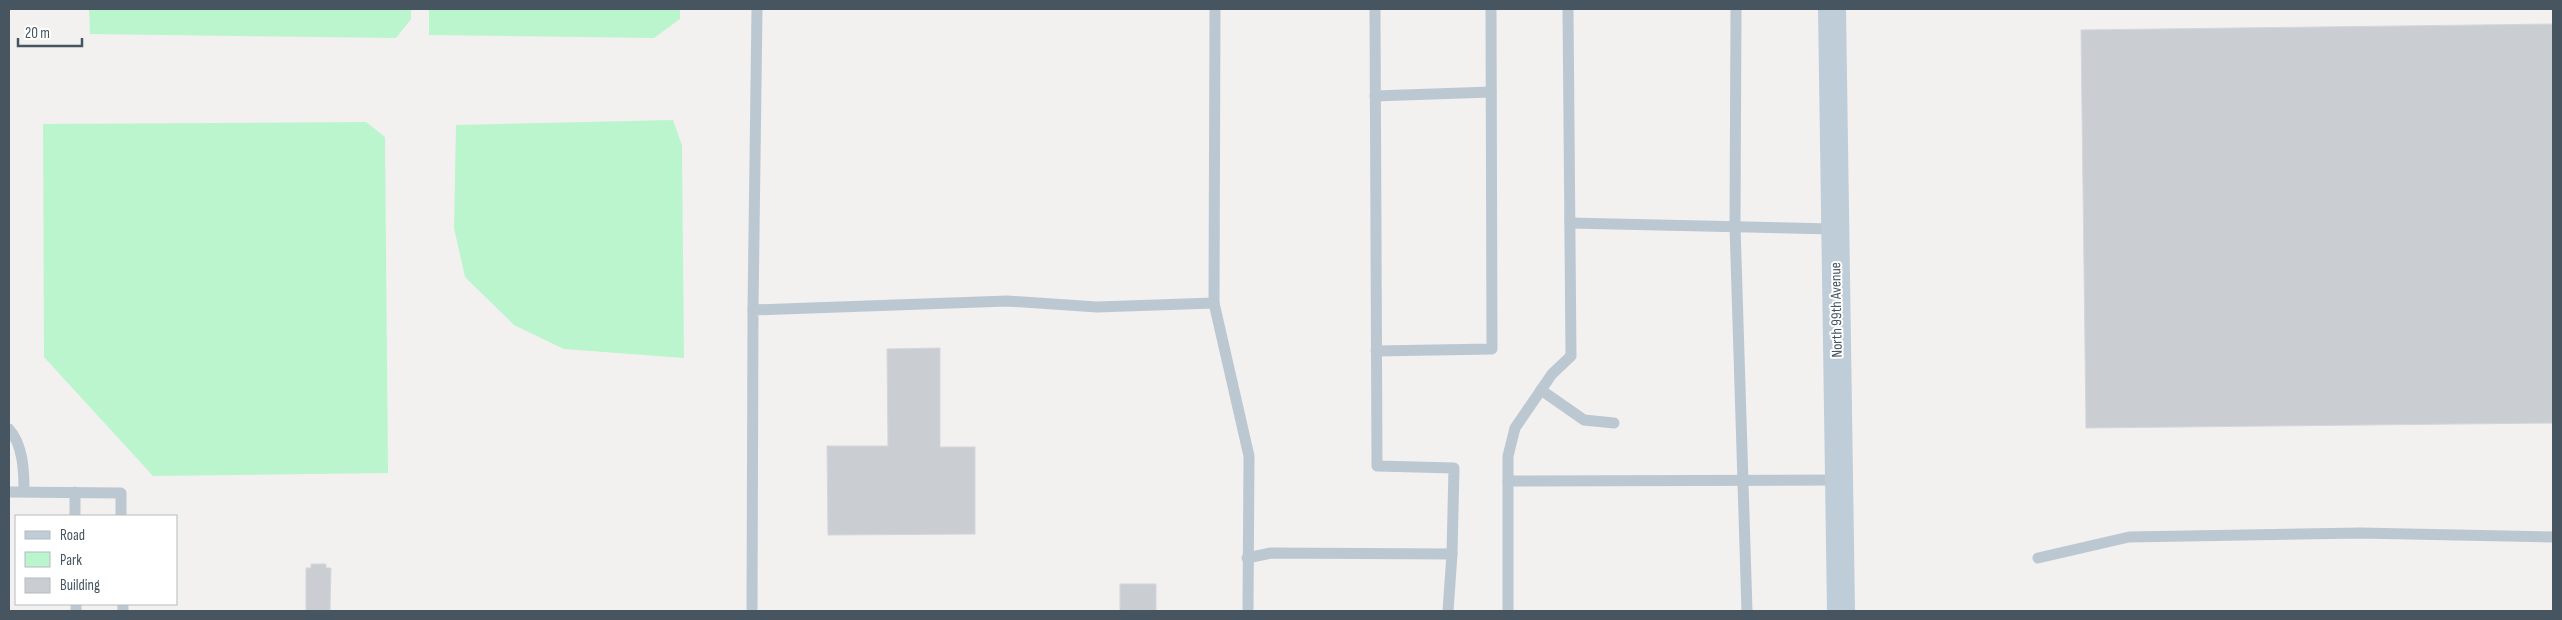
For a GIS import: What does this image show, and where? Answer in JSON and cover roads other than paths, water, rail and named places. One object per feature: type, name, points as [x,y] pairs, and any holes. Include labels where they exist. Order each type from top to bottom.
[{"type":"main road","name":"North 99th Avenue","points":[[1832,9],[1841,611]]},
{"type":"lane","points":[[752,611],[756,9]]},
{"type":"lane","points":[[1215,9],[1214,303],[1249,456],[1248,611]]},
{"type":"lane","points":[[1375,9],[1377,466],[1454,468],[1452,554],[1448,611]]},
{"type":"lane","points":[[1376,351],[1492,349],[1491,9]]},
{"type":"lane","points":[[1508,611],[1508,456],[1515,428],[1552,374],[1571,356],[1568,9]]},
{"type":"lane","points":[[1736,9],[1735,226],[1747,611]]},
{"type":"lane","points":[[1376,96],[1491,92]]},
{"type":"lane","points":[[1570,223],[1834,229]]},
{"type":"lane","points":[[753,310],[1007,301],[1097,307],[1214,303]]},
{"type":"lane","points":[[1541,390],[1584,420],[1614,423]]},
{"type":"lane","points":[[9,429],[16,438],[24,469],[24,491]]},
{"type":"lane","points":[[1508,481],[1839,480]]},
{"type":"lane","points":[[9,492],[121,494],[121,515]]},
{"type":"lane","points":[[75,492],[75,515]]},
{"type":"lane","points":[[2038,558],[2129,536],[2360,533],[2553,537]]},
{"type":"lane","points":[[1247,558],[1271,553],[1452,554]]}]
